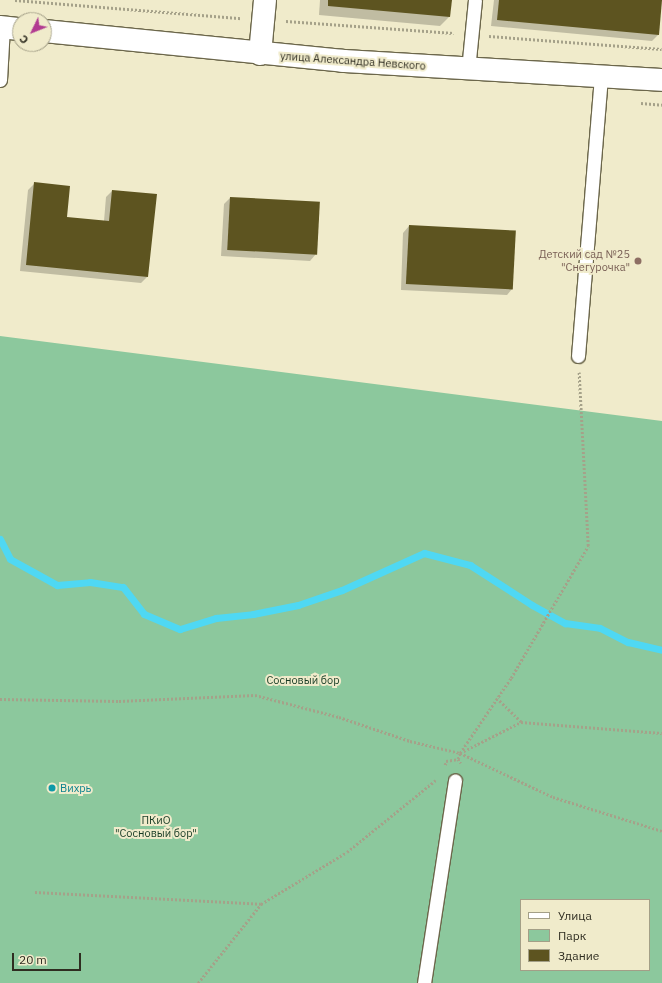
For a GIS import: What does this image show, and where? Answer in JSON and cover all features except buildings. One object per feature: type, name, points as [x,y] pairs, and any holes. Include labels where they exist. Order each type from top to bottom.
[{"type":"street","points":[[260,54],[264,10]]},
{"type":"street","name":"улица Александра Невского","points":[[52,32],[260,54],[468,70],[662,80]]},
{"type":"lane","points":[[468,70],[475,0]]},
{"type":"lane","points":[[0,80],[8,28]]},
{"type":"lane","points":[[578,356],[601,76]]},
{"type":"lane","points":[[424,983],[455,780]]},
{"type":"path","points":[[15,0],[264,10],[472,35],[662,49]]},
{"type":"path","points":[[458,759],[460,753],[511,678],[588,546],[578,356]]},
{"type":"path","points":[[0,699],[119,701],[255,695],[339,717],[410,741],[460,753],[553,797],[662,831]]},
{"type":"path","points":[[498,699],[521,722]]},
{"type":"path","points":[[460,753],[521,722],[662,733]]},
{"type":"path","points":[[198,983],[261,904],[347,852],[438,778]]},
{"type":"path","points":[[35,892],[261,904]]},
{"type":"green space","name":"Сосновый бор","points":[[0,336],[662,421],[662,983],[0,983]]},
{"type":"waterway","points":[[0,539],[10,559],[57,585],[90,582],[123,587],[144,614],[180,629],[216,618],[253,614],[298,605],[342,590],[424,553],[470,565],[532,605],[565,623],[600,628],[628,642],[662,650]]},
{"type":"place","name":"Детский сад №25 \"Снегурочка\"","points":[[638,261]]},
{"type":"place","name":"Вихрь","points":[[52,788]]},
{"type":"park label","name":"ПКиО \"Сосновый бор\"","points":[[156,827]]}]
